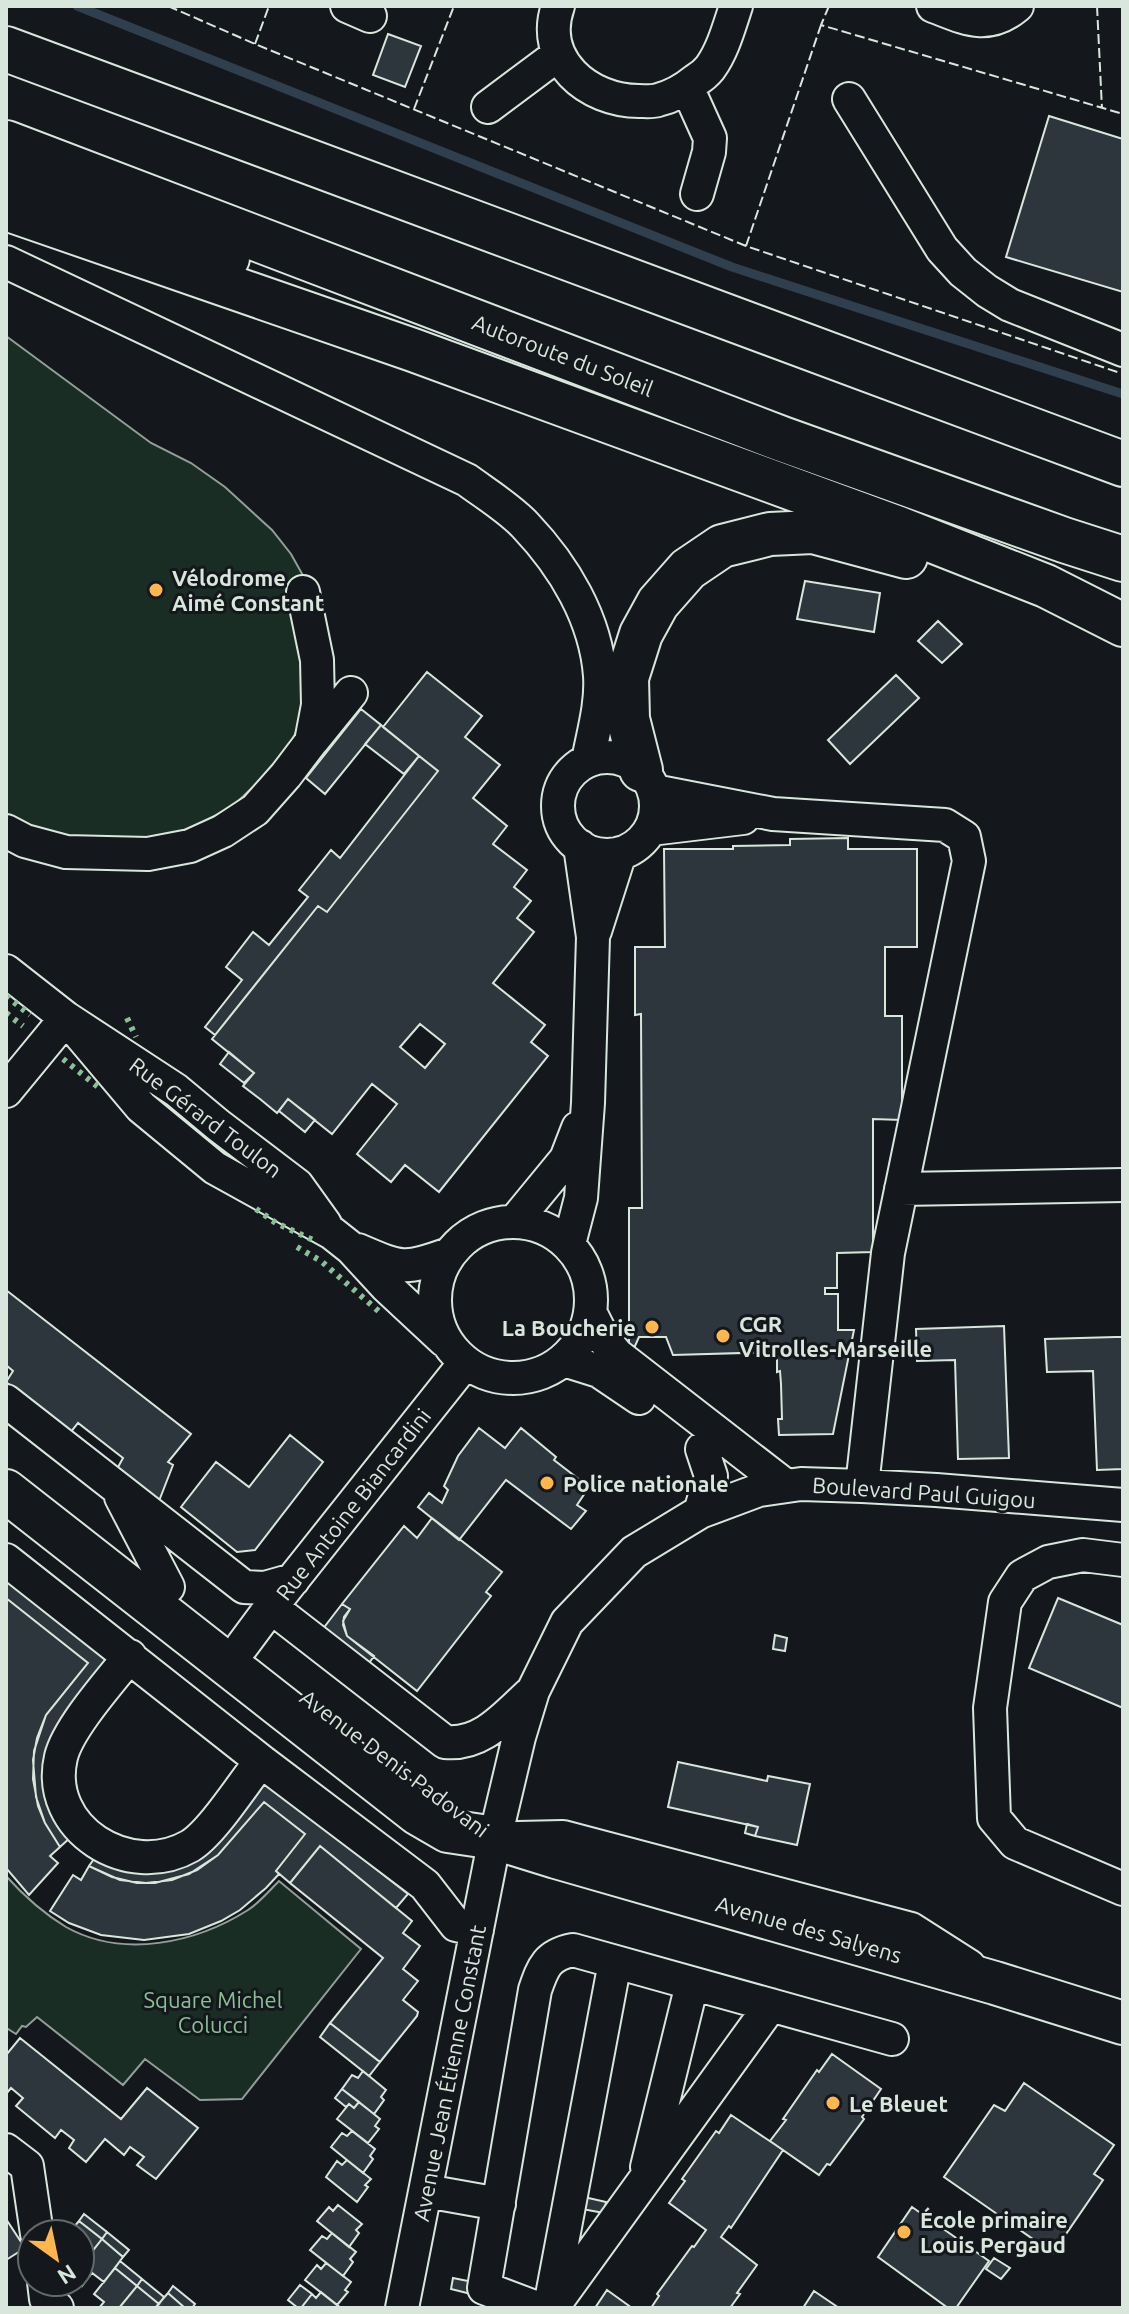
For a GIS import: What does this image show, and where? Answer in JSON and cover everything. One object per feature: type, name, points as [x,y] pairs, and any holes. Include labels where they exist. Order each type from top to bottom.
[{"type":"highway","points":[[6,49],[1123,464]]},
{"type":"highway","name":"Autoroute du Soleil","points":[[6,143],[782,439],[1123,559]]},
{"type":"highway","points":[[6,182],[392,314],[782,439]]},
{"type":"highway","points":[[938,395],[1123,439]]},
{"type":"main road","points":[[6,209],[413,350],[899,528],[1046,586],[1123,625]]},
{"type":"main road","points":[[647,780],[628,719],[627,678],[641,634],[658,603],[688,569],[722,546],[770,534],[813,532],[888,551],[1037,602],[1123,640]]},
{"type":"main road","name":"Avenue Denis Padovani","points":[[6,1462],[431,1795],[495,1838]]},
{"type":"main road","name":"Avenue Denis Padovani","points":[[6,1491],[417,1813],[448,1831],[495,1838]]},
{"type":"main road","name":"Avenue des Salyens","points":[[495,1838],[1123,2023]]},
{"type":"street","points":[[558,6],[553,36],[569,70],[595,91],[625,101],[657,101],[687,87],[708,71],[720,50],[736,6]]},
{"type":"street","points":[[933,6],[974,22],[989,21],[1017,6]]},
{"type":"street","points":[[488,107],[559,54]]},
{"type":"street","points":[[687,87],[710,138],[697,194]]},
{"type":"street","points":[[849,99],[942,249],[963,272],[1010,305],[1123,350]]},
{"type":"street","points":[[6,262],[467,480],[524,523],[565,575],[591,626],[600,677],[588,761]]},
{"type":"street","points":[[303,592],[317,660],[318,705],[311,742]]},
{"type":"street","points":[[6,831],[25,841],[66,852],[148,854],[190,846],[223,831],[255,810],[351,693]]},
{"type":"street","points":[[647,780],[655,817],[643,840],[620,853],[592,853],[569,836],[558,809],[559,794],[575,769],[601,757],[629,762],[647,780],[773,814]]},
{"type":"street","points":[[651,829],[773,814],[945,825],[964,837],[969,861],[888,1253],[862,1486]]},
{"type":"street","points":[[569,1244],[581,1198],[588,1103],[593,937],[580,846]]},
{"type":"street","points":[[593,937],[620,853]]},
{"type":"street","name":"Rue Gérard Toulon","points":[[6,971],[66,1018],[141,1107],[215,1168],[341,1241],[394,1266],[416,1266],[449,1254]]},
{"type":"street","points":[[6,1091],[66,1018]]},
{"type":"street","points":[[515,1221],[566,1159],[588,1103]]},
{"type":"street","points":[[901,1189],[1123,1185]]},
{"type":"street","points":[[515,1221],[535,1224],[569,1244],[581,1259],[592,1295],[591,1314],[581,1339],[564,1360],[541,1374],[515,1379],[488,1375],[455,1351],[436,1319],[434,1296],[439,1274],[449,1254],[468,1236],[490,1225],[515,1221]]},
{"type":"street","name":"Rue Gérard Toulon","points":[[341,1241],[455,1351]]},
{"type":"street","points":[[591,1314],[603,1338],[617,1355],[773,1488]]},
{"type":"street","name":"Rue Antoine Biancardini","points":[[242,1646],[293,1580],[455,1351]]},
{"type":"street","points":[[564,1360],[599,1371],[647,1403],[702,1449],[773,1488]]},
{"type":"street","points":[[6,1401],[244,1587],[265,1588],[293,1580]]},
{"type":"street","points":[[700,1512],[711,1476],[702,1449]]},
{"type":"street","name":"Boulevard Paul Guigou","points":[[495,1838],[533,1691],[567,1622],[634,1552],[700,1512],[773,1488],[801,1484],[923,1489],[1123,1505]]},
{"type":"street","points":[[116,1487],[168,1587]]},
{"type":"street","points":[[1123,1560],[1083,1555],[1048,1562],[1022,1576],[1005,1602],[990,1708],[994,1818],[1015,1843],[1123,1889]]},
{"type":"street","points":[[6,1560],[261,1761],[425,1885],[456,1925],[477,1930]]},
{"type":"street","points":[[271,1607],[445,1742],[460,1744],[482,1736],[533,1691]]},
{"type":"street","points":[[130,1656],[69,1736],[62,1755],[58,1775],[60,1794],[79,1827],[90,1837],[126,1856],[145,1858],[178,1852],[207,1831],[261,1761]]},
{"type":"street","name":"Avenue Jean Étienne Constant","points":[[402,2308],[495,1838]]},
{"type":"street","points":[[537,2308],[484,2288],[535,1990],[542,1968],[557,1953],[573,1950],[892,2039]]},
{"type":"street","points":[[550,2308],[615,1962]]},
{"type":"street","points":[[643,2182],[692,1984]]},
{"type":"street","points":[[550,2308],[771,2005]]},
{"type":"street","points":[[6,2150],[27,2166],[35,2218]]},
{"type":"street","points":[[426,2191],[499,2204]]},
{"type":"green space","name":"Vélodrome Aimé Constant","points":[[6,336],[151,443],[191,463],[225,487],[272,530],[291,554],[310,588],[300,611],[303,716],[291,743],[273,768],[235,804],[193,828],[163,839],[84,841],[6,820]]},
{"type":"green space","name":"Square Michel Colucci","points":[[6,1876],[34,1904],[66,1927],[88,1937],[135,1944],[183,1938],[228,1922],[252,1907],[279,1881],[361,1949],[242,2099],[200,2100],[145,2059],[123,2085],[37,2017],[26,2027],[22,2026],[16,2034],[8,2029],[6,2031]]},
{"type":"building","points":[[388,34],[421,46],[405,87],[373,75]]},
{"type":"building","points":[[1049,116],[1123,139],[1123,292],[1006,257]]},
{"type":"building","points":[[805,581],[880,593],[874,632],[797,619]]},
{"type":"building","points":[[938,621],[962,644],[942,663],[918,641]]},
{"type":"building","points":[[427,672],[482,716],[465,737],[500,765],[473,798],[507,826],[493,844],[527,870],[514,887],[531,901],[517,918],[534,932],[493,983],[545,1025],[531,1042],[548,1056],[439,1192],[405,1165],[391,1182],[357,1154],[397,1104],[372,1084],[332,1134],[288,1099],[277,1113],[243,1086],[254,1073],[212,1039],[318,906],[327,912],[438,771],[383,727]],"holes":[[[420,1024],[445,1044],[425,1068],[400,1047]]]},
{"type":"building","points":[[896,675],[919,698],[850,764],[828,740]]},
{"type":"building","points":[[361,709],[381,725],[325,794],[306,778]]},
{"type":"building","points":[[381,725],[419,756],[404,774],[365,744]]},
{"type":"building","points":[[419,756],[438,771],[327,912],[318,906],[215,1035],[205,1027],[242,980],[226,967],[253,932],[269,945],[308,897],[299,890],[331,850],[340,858]]},
{"type":"building","points":[[848,838],[848,849],[917,849],[917,947],[885,947],[885,1016],[902,1016],[902,1120],[873,1119],[873,1252],[837,1253],[837,1288],[825,1288],[825,1294],[838,1294],[838,1330],[854,1330],[833,1434],[779,1435],[778,1419],[782,1419],[777,1352],[673,1355],[666,1337],[639,1337],[635,1346],[629,1346],[629,1208],[642,1208],[641,1014],[635,1015],[635,947],[665,947],[664,849],[733,849],[733,846],[790,845],[790,839]]},
{"type":"building","points":[[229,1052],[254,1073],[244,1083],[220,1064]]},
{"type":"building","points":[[288,1099],[315,1120],[305,1132],[279,1111]]},
{"type":"building","points":[[6,1290],[191,1434],[168,1462],[173,1465],[159,1501],[117,1469],[123,1458],[78,1423],[70,1433],[6,1382],[13,1371],[6,1365]]},
{"type":"building","points":[[1004,1326],[1009,1458],[958,1459],[955,1360],[917,1361],[916,1329]]},
{"type":"building","points":[[1123,1337],[1123,1469],[1097,1470],[1093,1371],[1047,1372],[1045,1339]]},
{"type":"building","name":"Police nationale","points":[[479,1428],[505,1448],[521,1428],[556,1457],[554,1460],[589,1487],[577,1505],[586,1511],[571,1529],[506,1480],[459,1540],[418,1507],[429,1493],[442,1503],[448,1490],[444,1486],[458,1456]]},
{"type":"building","points":[[290,1435],[323,1462],[255,1550],[237,1552],[181,1507],[216,1462],[249,1487]]},
{"type":"building","points":[[432,1518],[502,1572],[486,1592],[491,1596],[417,1691],[347,1636],[343,1621],[350,1609],[342,1604],[404,1526],[417,1538]]},
{"type":"building","points":[[6,1579],[109,1660],[60,1724],[72,1836],[60,1847],[38,1806],[33,1779],[34,1751],[46,1715],[88,1663],[6,1598]]},
{"type":"building","points":[[6,1598],[88,1663],[46,1715],[37,1738],[33,1760],[36,1797],[45,1823],[60,1847],[50,1856],[58,1863],[29,1895],[6,1868]]},
{"type":"building","points":[[1058,1598],[1123,1625],[1123,1708],[1029,1668]]},
{"type":"building","points":[[342,1604],[350,1609],[343,1625],[347,1636],[374,1656],[367,1666],[322,1630]]},
{"type":"building","points":[[775,1635],[787,1638],[785,1651],[773,1649]]},
{"type":"building","points":[[678,1762],[767,1781],[768,1776],[810,1784],[797,1845],[755,1836],[758,1827],[668,1807]]},
{"type":"building","points":[[262,1780],[408,1894],[396,1908],[320,1846],[290,1883],[276,1871],[305,1834],[264,1802],[218,1855],[189,1874],[155,1883],[137,1883],[112,1877],[89,1866],[96,1856],[216,1837]]},
{"type":"building","points":[[264,1802],[305,1834],[266,1888],[221,1921],[189,1934],[144,1940],[101,1935],[69,1923],[50,1911],[73,1875],[81,1880],[89,1866],[120,1880],[146,1883],[172,1880],[197,1870],[218,1855]]},
{"type":"building","points":[[747,1824],[758,1827],[755,1836],[745,1833]]},
{"type":"building","points":[[320,1846],[412,1921],[403,1933],[420,1946],[403,1969],[418,1981],[403,2000],[418,2012],[417,2016],[380,2062],[330,2023],[383,1958],[290,1883]]},
{"type":"building","points":[[330,2023],[380,2062],[369,2076],[320,2037]]},
{"type":"building","points":[[20,2038],[121,2119],[147,2088],[198,2128],[156,2179],[137,2165],[144,2157],[130,2147],[124,2155],[105,2139],[86,2162],[69,2148],[74,2140],[61,2130],[55,2138],[16,2106],[23,2098],[11,2088],[6,2094],[6,2055]]},
{"type":"building","name":"Le Bleuet","points":[[832,2054],[881,2089],[862,2117],[864,2119],[819,2175],[770,2141],[817,2070],[819,2072]]},
{"type":"building","points":[[363,2071],[386,2090],[381,2097],[384,2100],[374,2114],[342,2089],[352,2075],[358,2078]]},
{"type":"building","points":[[1024,2083],[1114,2145],[1094,2174],[1103,2180],[1053,2253],[944,2177],[994,2105],[1005,2111]]},
{"type":"building","points":[[342,2089],[359,2102],[354,2108],[349,2104],[346,2107],[335,2098]]},
{"type":"building","points":[[359,2102],[380,2119],[375,2126],[379,2129],[368,2143],[337,2119],[349,2104],[354,2108]]},
{"type":"building","points":[[731,2115],[783,2150],[731,2228],[729,2226],[721,2237],[757,2265],[730,2308],[651,2308],[659,2296],[657,2294],[706,2230],[669,2203],[685,2181],[682,2179]]},
{"type":"building","points":[[352,2131],[375,2149],[370,2156],[373,2159],[363,2173],[331,2147],[342,2133],[347,2136]]},
{"type":"building","points":[[347,2160],[371,2179],[357,2202],[326,2177],[337,2161],[342,2165]]},
{"type":"building","points":[[584,2197],[606,2202],[604,2213],[582,2209]]},
{"type":"building","points":[[338,2205],[362,2224],[349,2247],[317,2221],[329,2207],[333,2211]]},
{"type":"building","points":[[912,2207],[989,2261],[956,2308],[948,2308],[878,2257]]},
{"type":"building","points":[[6,2219],[16,2234],[16,2254],[6,2260]]},
{"type":"building","points":[[96,2223],[107,2232],[102,2239],[96,2234]]},
{"type":"building","points":[[107,2232],[129,2250],[123,2257],[102,2239]]},
{"type":"building","points":[[332,2233],[356,2252],[343,2276],[310,2250],[322,2236],[327,2239]]},
{"type":"building","points":[[102,2239],[123,2257],[104,2282],[96,2276],[96,2247]]},
{"type":"building","points":[[994,2258],[1010,2268],[1001,2279],[986,2269]]},
{"type":"building","points":[[120,2261],[142,2279],[137,2286],[115,2268]]},
{"type":"building","points":[[326,2263],[351,2282],[345,2290],[348,2292],[337,2305],[305,2280],[317,2265],[321,2269]]},
{"type":"building","points":[[115,2268],[137,2286],[119,2308],[99,2308],[104,2302],[96,2296]]},
{"type":"building","points":[[453,2278],[473,2282],[471,2294],[451,2289]]},
{"type":"building","points":[[142,2279],[164,2297],[159,2304],[137,2286]]},
{"type":"building","points":[[300,2285],[312,2294],[298,2308],[288,2300]]},
{"type":"building","points":[[137,2286],[159,2304],[155,2308],[119,2308]]},
{"type":"building","points":[[173,2286],[195,2304],[192,2308],[185,2308],[168,2293]]},
{"type":"building","points":[[607,2290],[632,2308],[595,2308]]},
{"type":"building","points":[[814,2291],[839,2308],[803,2308]]},
{"type":"building","points":[[321,2292],[341,2308],[301,2308],[312,2294],[316,2298]]},
{"type":"building","points":[[168,2293],[185,2308],[155,2308]]},
{"type":"waterway","points":[[77,6],[732,267],[1123,394]]},
{"type":"hedge","points":[[6,996],[30,1015]]},
{"type":"hedge","points":[[6,1013],[23,1026]]},
{"type":"hedge","points":[[127,1018],[136,1037]]},
{"type":"hedge","points":[[63,1059],[102,1090]]},
{"type":"hedge","points":[[256,1209],[276,1223],[313,1240]]},
{"type":"hedge","points":[[297,1247],[321,1261],[383,1315]]},
{"type":"fence","points":[[168,6],[746,246],[1123,374]]},
{"type":"fence","points":[[255,44],[269,6]]},
{"type":"fence","points":[[414,109],[454,6]]},
{"type":"fence","points":[[829,6],[821,25],[1123,114]]},
{"type":"fence","points":[[1097,6],[1102,109]]},
{"type":"fence","points":[[746,246],[821,25]]},
{"type":"place","name":"Vélodrome Aimé Constant","points":[[156,590]]},
{"type":"place","name":"La Boucherie","points":[[652,1327]]},
{"type":"place","name":"CGR Vitrolles-Marseille","points":[[723,1336]]},
{"type":"place","name":"Police nationale","points":[[547,1483]]},
{"type":"place","name":"Le Bleuet","points":[[833,2103]]},
{"type":"place","name":"École primaire Louis Pergaud","points":[[904,2232]]}]
